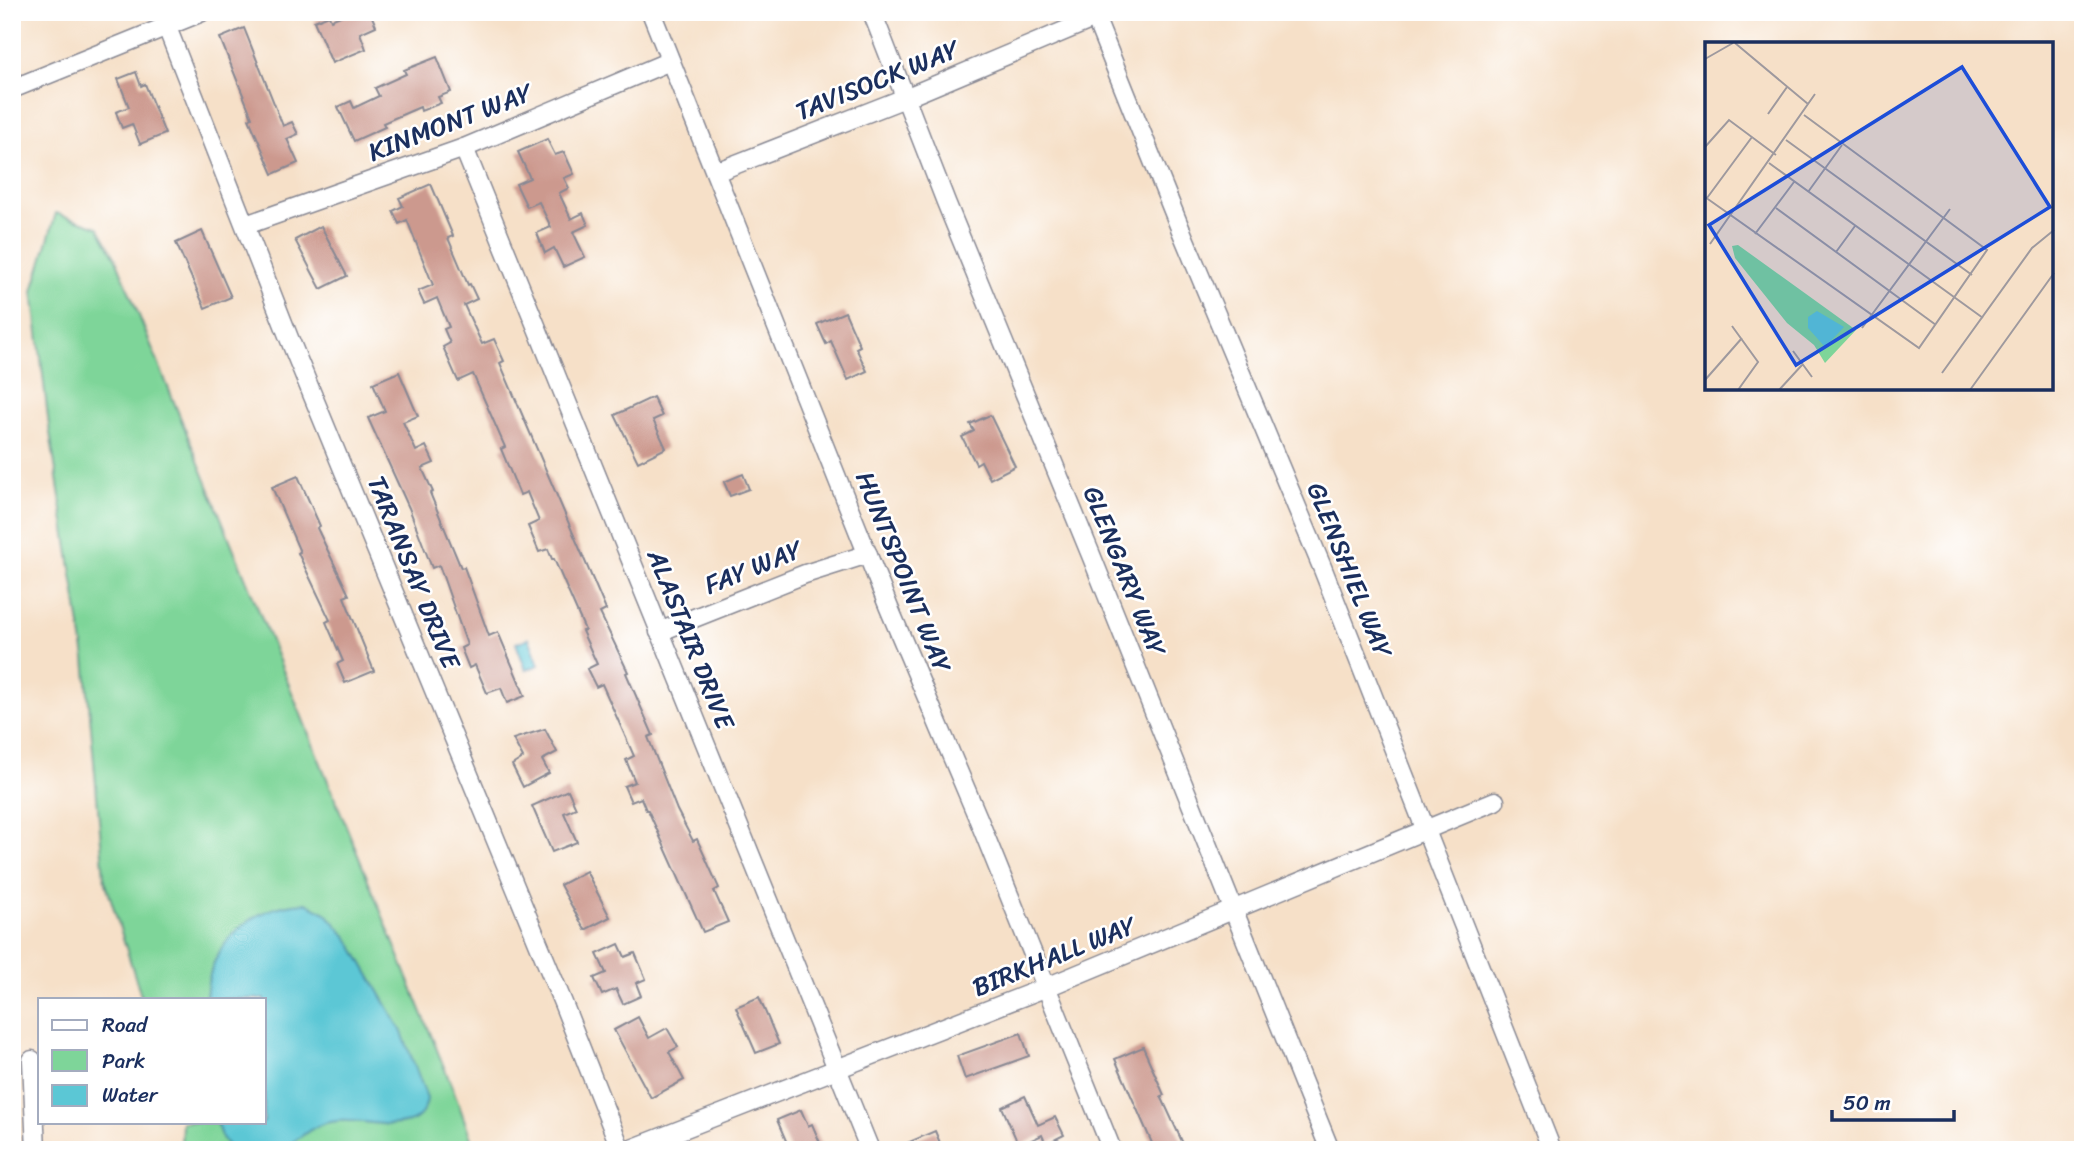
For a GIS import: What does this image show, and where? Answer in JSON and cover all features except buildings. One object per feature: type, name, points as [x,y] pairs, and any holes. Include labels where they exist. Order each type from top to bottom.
[{"type":"street","points":[[12,89],[164,19],[202,12]]},
{"type":"street","name":"HUNTSPOINT WAY","points":[[651,12],[868,554],[1112,1150]]},
{"type":"street","name":"GLENGARY WAY","points":[[872,12],[1330,1150]]},
{"type":"street","name":"TAVISOCK WAY","points":[[716,172],[905,98],[1094,15]]},
{"type":"street","name":"GLENSHIEL WAY","points":[[1094,15],[1322,567],[1552,1150]]},
{"type":"street","name":"TARANSAY DRIVE","points":[[164,19],[289,338],[621,1150]]},
{"type":"street","name":"KINMONT WAY","points":[[246,225],[464,148],[670,61]]},
{"type":"street","name":"ALASTAIR DRIVE","points":[[464,148],[870,1150]]},
{"type":"street","name":"FAY WAY","points":[[659,632],[805,574],[868,554]]},
{"type":"street","name":"BIRKHALL WAY","points":[[629,1150],[1047,987],[1496,801]]},
{"type":"street","points":[[32,1060],[36,1150]]},
{"type":"green space","points":[[56,213],[98,227],[116,259],[457,1099],[475,1150],[181,1150],[182,1124],[266,1124],[266,998],[142,998],[104,877],[85,658],[49,426],[33,291]]},
{"type":"water","points":[[529,638],[539,665],[526,670],[516,643]]},
{"type":"water","points":[[306,903],[326,913],[348,938],[401,1030],[427,1098],[422,1113],[413,1121],[391,1125],[328,1122],[280,1149],[231,1150],[217,1124],[266,1124],[266,998],[206,998],[209,979],[224,945],[236,931],[251,919],[286,905]]}]
